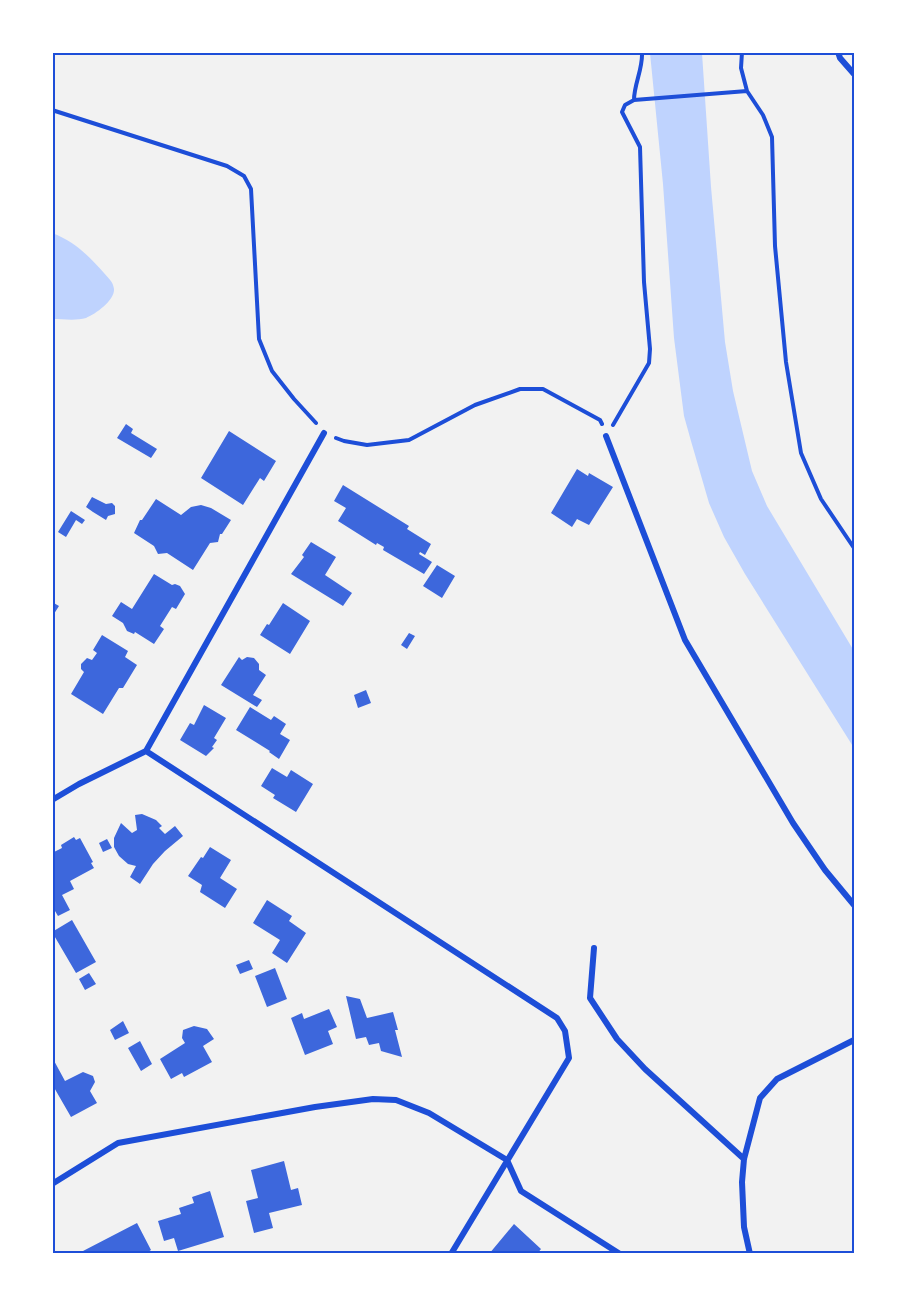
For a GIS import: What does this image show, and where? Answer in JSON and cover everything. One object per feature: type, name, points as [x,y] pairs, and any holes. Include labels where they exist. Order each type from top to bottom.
[{"type":"street","points":[[838,52],[855,74]]},
{"type":"street","points":[[52,801],[79,784],[146,751],[324,433]]},
{"type":"street","points":[[606,436],[685,640],[793,823],[825,870],[855,905]]},
{"type":"street","points":[[146,751],[557,1018],[565,1031],[569,1058],[451,1254]]},
{"type":"street","points":[[594,948],[590,998],[618,1039],[645,1069],[744,1159]]},
{"type":"street","points":[[750,1254],[744,1227],[742,1182],[744,1159],[760,1098],[777,1079],[855,1040]]},
{"type":"street","points":[[52,1184],[118,1143],[315,1107],[373,1099],[396,1100],[429,1113],[507,1160],[521,1191],[620,1254]]},
{"type":"path","points":[[634,100],[642,52]]},
{"type":"path","points":[[742,52],[741,68],[747,91],[764,115],[772,137],[778,269],[786,362],[801,453],[821,500],[855,548]]},
{"type":"path","points":[[606,436],[649,363],[650,349],[644,282],[640,147],[622,112],[625,105],[634,100],[747,91]]},
{"type":"path","points":[[52,110],[227,166],[244,176],[251,189],[259,339],[272,371],[324,433],[344,441],[367,445],[409,440],[475,405],[520,389],[543,389],[600,420],[606,436]]},
{"type":"water","points":[[650,53],[702,53],[725,342],[733,391],[752,471],[767,506],[854,651],[854,748],[745,574],[724,537],[709,503],[684,416],[674,338],[663,184]]},
{"type":"water","points":[[52,233],[81,250],[113,284],[113,293],[108,302],[86,318],[53,319]]},
{"type":"building","points":[[126,424],[133,429],[131,433],[157,449],[151,458],[117,438]]},
{"type":"building","points":[[229,431],[276,461],[264,481],[260,478],[243,505],[201,478]]},
{"type":"building","points":[[577,469],[613,487],[589,525],[577,519],[572,527],[551,513]]},
{"type":"building","points":[[343,485],[409,526],[407,529],[431,544],[425,555],[420,552],[419,554],[432,562],[424,574],[383,550],[384,547],[377,543],[376,545],[338,521],[346,508],[334,501]]},
{"type":"building","points":[[92,497],[106,504],[112,503],[115,506],[115,514],[108,516],[106,520],[86,507]]},
{"type":"building","points":[[156,499],[181,515],[191,507],[201,505],[231,520],[220,534],[218,542],[210,543],[193,570],[167,553],[158,554],[154,546],[134,533],[140,520]]},
{"type":"building","points":[[71,511],[85,520],[82,524],[76,520],[66,537],[58,532]]},
{"type":"building","points":[[311,542],[336,557],[325,575],[352,593],[343,606],[291,574],[304,557],[302,555]]},
{"type":"building","points":[[437,565],[455,576],[442,598],[423,586]]},
{"type":"building","points":[[154,574],[172,585],[180,586],[185,594],[176,609],[172,607],[160,626],[164,629],[154,644],[135,632],[134,634],[127,631],[123,623],[112,616],[121,602],[132,609]]},
{"type":"building","points":[[52,602],[59,606],[52,617]]},
{"type":"building","points":[[283,603],[310,621],[290,654],[260,635]]},
{"type":"building","points":[[409,633],[415,636],[407,649],[401,645]]},
{"type":"building","points":[[102,635],[128,651],[125,657],[137,665],[103,714],[71,694],[84,672],[81,664],[87,658],[92,660],[97,653],[93,650]]},
{"type":"building","points":[[239,657],[242,660],[247,657],[254,658],[259,664],[259,670],[266,675],[253,695],[262,700],[257,707],[221,685]]},
{"type":"building","points":[[366,690],[371,703],[358,708],[354,695]]},
{"type":"building","points":[[204,705],[226,718],[214,738],[217,740],[212,747],[214,748],[206,756],[180,740],[190,723],[194,725]]},
{"type":"building","points":[[250,707],[271,720],[274,716],[286,724],[280,734],[290,740],[279,759],[236,730]]},
{"type":"building","points":[[272,768],[287,777],[291,770],[313,784],[296,812],[273,798],[275,795],[261,786]]},
{"type":"building","points":[[142,814],[156,820],[162,826],[159,828],[165,834],[175,826],[183,836],[153,864],[140,884],[130,877],[136,866],[128,864],[119,856],[114,847],[114,838],[121,823],[132,833],[137,830],[135,815]]},
{"type":"building","points":[[74,837],[76,840],[80,838],[94,868],[70,881],[74,889],[62,895],[70,910],[58,916],[52,906],[52,853],[62,848],[61,845]]},
{"type":"building","points":[[107,839],[112,848],[103,852],[99,843]]},
{"type":"building","points":[[210,847],[231,860],[220,878],[237,889],[225,908],[200,892],[202,885],[188,876]]},
{"type":"building","points":[[267,900],[292,916],[289,921],[306,933],[287,963],[272,953],[280,940],[253,923]]},
{"type":"building","points":[[72,920],[96,962],[76,973],[52,932]]},
{"type":"building","points":[[249,960],[253,969],[240,974],[236,965]]},
{"type":"building","points":[[275,968],[287,999],[267,1007],[255,976]]},
{"type":"building","points":[[89,973],[96,984],[85,990],[79,979]]},
{"type":"building","points":[[346,996],[360,999],[367,1018],[393,1012],[402,1057],[381,1051],[379,1043],[369,1045],[366,1037],[356,1039]]},
{"type":"building","points":[[329,1009],[337,1027],[328,1031],[333,1044],[305,1055],[291,1018],[302,1013],[304,1019]]},
{"type":"building","points":[[123,1021],[129,1033],[115,1040],[110,1030]]},
{"type":"building","points":[[194,1026],[207,1029],[214,1039],[203,1046],[212,1062],[184,1077],[182,1073],[171,1079],[160,1059],[185,1043],[182,1038],[183,1030]]},
{"type":"building","points":[[140,1041],[152,1064],[141,1071],[128,1048]]},
{"type":"building","points":[[52,1057],[65,1081],[83,1072],[93,1076],[95,1082],[90,1091],[97,1103],[71,1117],[52,1084]]},
{"type":"building","points":[[284,1161],[291,1190],[298,1188],[302,1205],[269,1213],[273,1228],[254,1233],[246,1201],[258,1198],[251,1170]]},
{"type":"building","points":[[210,1191],[224,1237],[178,1251],[174,1238],[164,1241],[158,1221],[181,1214],[179,1208],[194,1203],[192,1197]]},
{"type":"building","points":[[137,1223],[151,1250],[145,1254],[84,1254],[83,1251]]},
{"type":"building","points":[[514,1224],[541,1249],[537,1254],[489,1254]]}]
